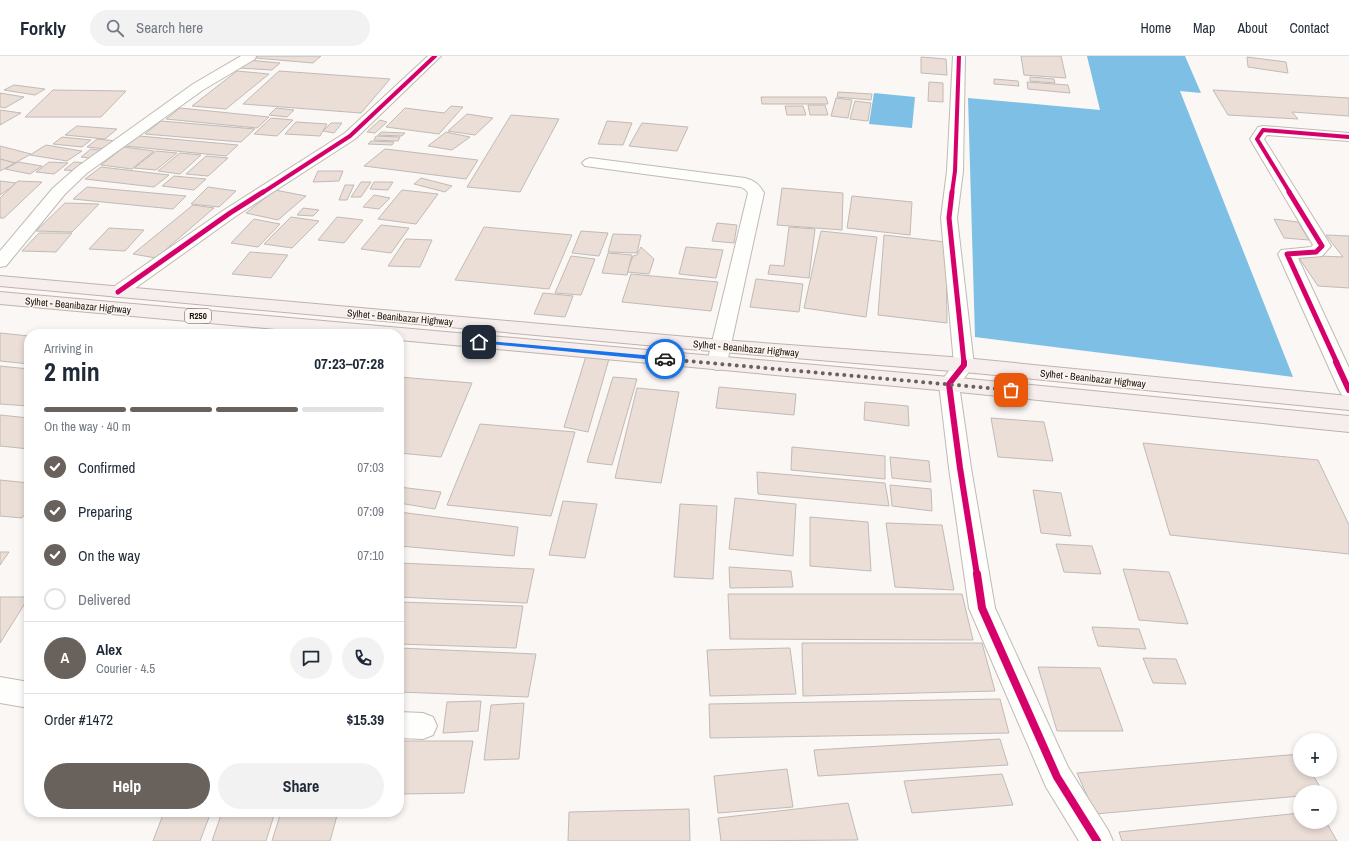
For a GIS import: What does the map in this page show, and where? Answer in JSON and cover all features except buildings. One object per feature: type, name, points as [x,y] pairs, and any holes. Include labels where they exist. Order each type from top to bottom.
[{"type":"main road","name":"Sylhet - Beanibazar Highway","points":[[0,281],[719,355]]},
{"type":"main road","name":"Sylhet - Beanibazar Highway","points":[[0,298],[341,329]]},
{"type":"main road","name":"Sylhet - Beanibazar Highway","points":[[404,334],[719,355],[956,375],[1349,403]]},
{"type":"main road","name":"Sylhet - Beanibazar Highway","points":[[956,375],[1349,424]]},
{"type":"street","points":[[0,262],[59,191],[82,170],[198,87],[250,56]]},
{"type":"street","points":[[118,292],[230,213],[350,136],[435,56]]},
{"type":"street","points":[[959,56],[956,171],[949,218],[960,468],[982,608],[1057,777],[1097,841]]},
{"type":"street","points":[[1349,137],[1263,130],[1257,139],[1322,246],[1316,252],[1287,254],[1349,390]]},
{"type":"street","points":[[590,163],[745,183],[753,187],[756,192],[719,355]]},
{"type":"street","points":[[0,690],[24,693]]},
{"type":"water","points":[[1087,56],[1185,56],[1201,93],[1180,91],[1293,377],[975,337],[968,98],[1100,110]]},
{"type":"water","points":[[874,93],[915,97],[912,128],[869,124]]},
{"type":"cycle path","points":[[118,292],[230,213],[350,136],[435,56]]},
{"type":"cycle path","points":[[959,56],[955,171],[949,218],[964,365],[949,384],[960,468],[982,608],[1057,777],[1097,841]]},
{"type":"cycle path","points":[[1349,137],[1263,130],[1257,139],[1322,246],[1316,252],[1287,254],[1349,390]]},
{"type":"way so far","points":[[665,359],[1011,390]]},
{"type":"route","points":[[479,342],[665,359]]}]
